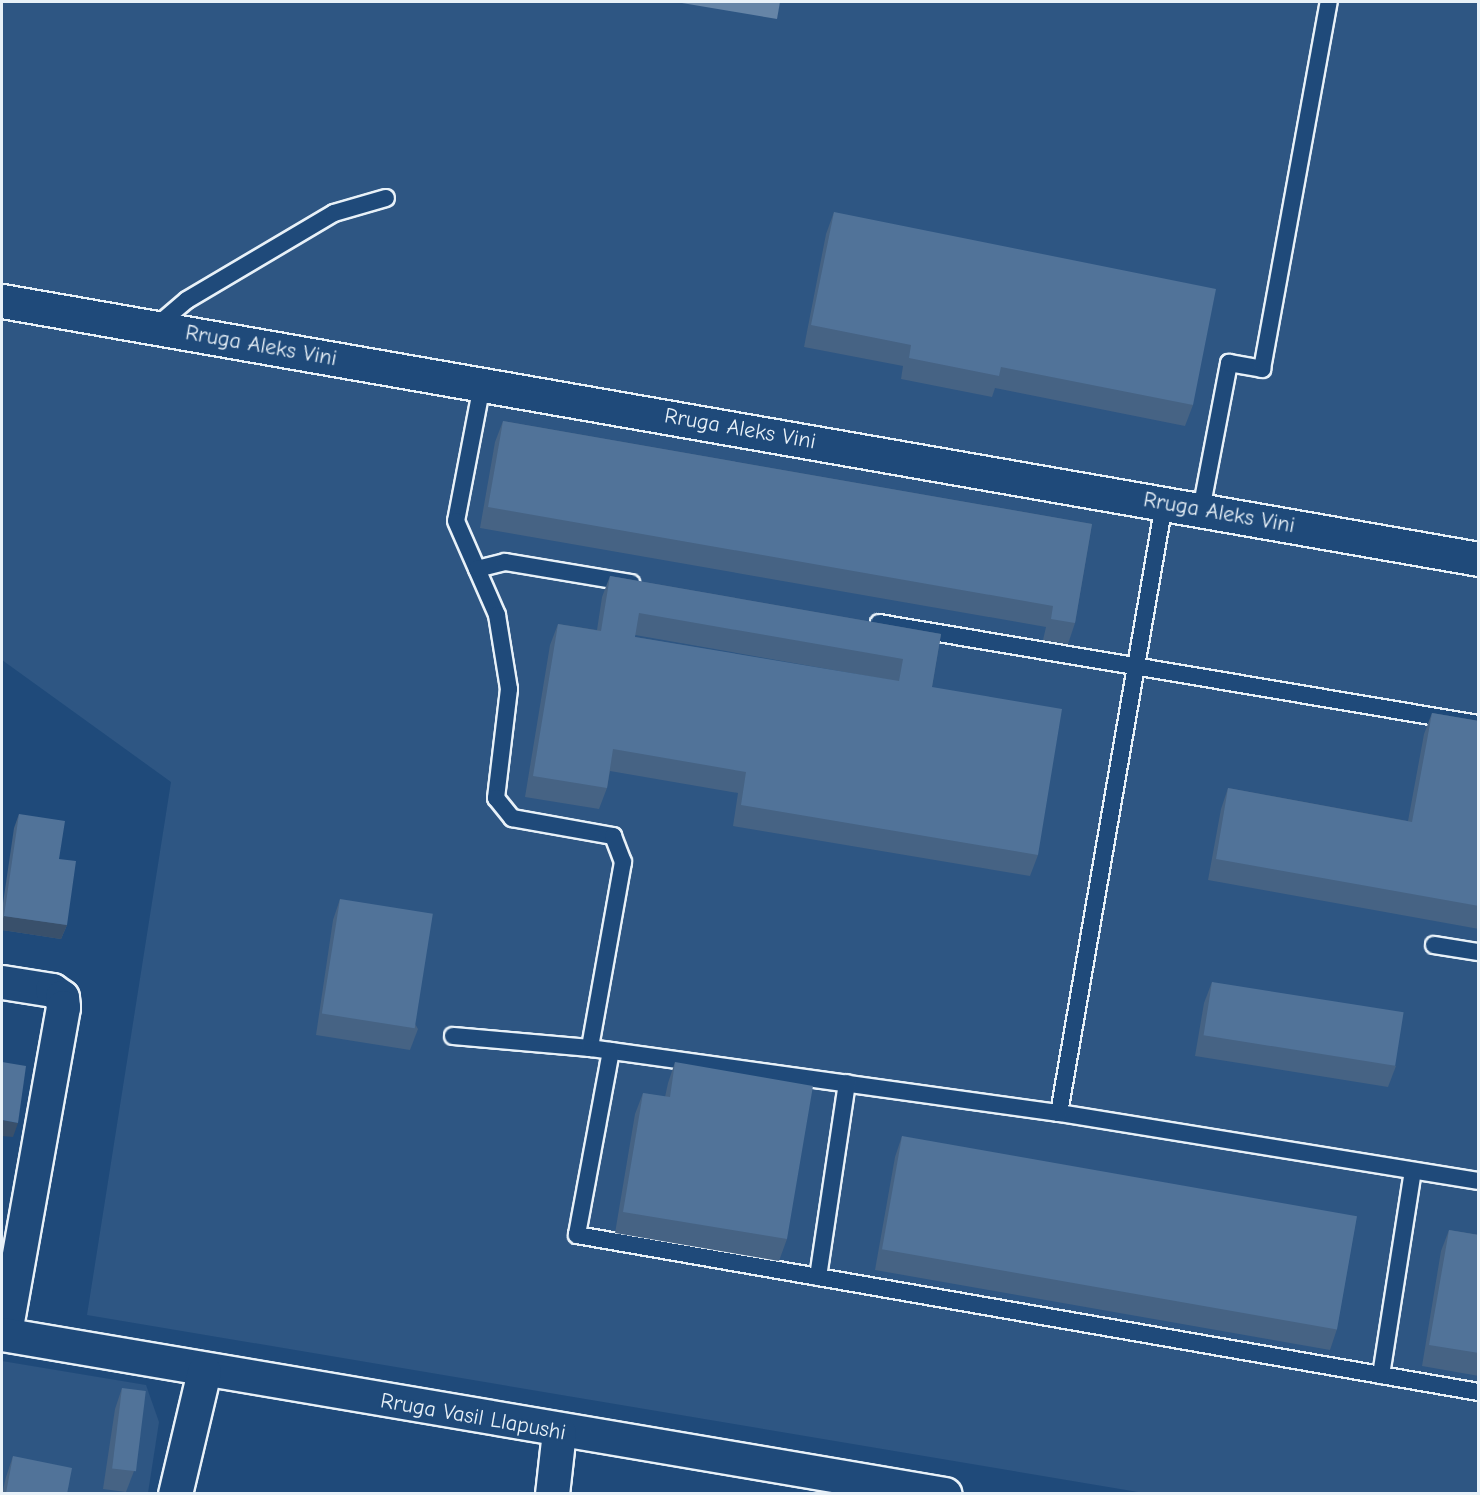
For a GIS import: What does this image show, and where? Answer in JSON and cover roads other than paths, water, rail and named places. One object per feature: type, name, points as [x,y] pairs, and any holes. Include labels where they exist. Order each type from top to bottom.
[{"type":"street","name":"Rruga Aleks Vini","points":[[2,301],[1479,559]]},
{"type":"street","points":[[2,982],[51,990],[62,997],[63,1007],[3,1334]]},
{"type":"street","name":"Rruga Vasil Llapushi","points":[[3,1334],[559,1432],[945,1494]]},
{"type":"street","points":[[175,1494],[204,1371]]},
{"type":"street","points":[[552,1494],[559,1432]]},
{"type":"lane","points":[[1202,510],[1228,363],[1262,369],[1329,2]]},
{"type":"lane","points":[[154,328],[188,300],[334,213],[386,198]]},
{"type":"lane","points":[[482,385],[456,521],[497,615],[508,689],[496,798],[512,818],[613,836],[623,862],[590,1048]]},
{"type":"lane","points":[[1059,1113],[1164,504]]},
{"type":"lane","points":[[477,569],[505,562],[645,585]]},
{"type":"lane","points":[[856,620],[1479,724]]},
{"type":"lane","points":[[1434,945],[1479,952]]},
{"type":"lane","points":[[453,1036],[590,1048],[847,1083],[1059,1113],[1479,1181]]},
{"type":"lane","points":[[610,1051],[577,1235],[1479,1392]]},
{"type":"lane","points":[[818,1277],[847,1083]]},
{"type":"lane","points":[[1381,1375],[1413,1171]]}]
